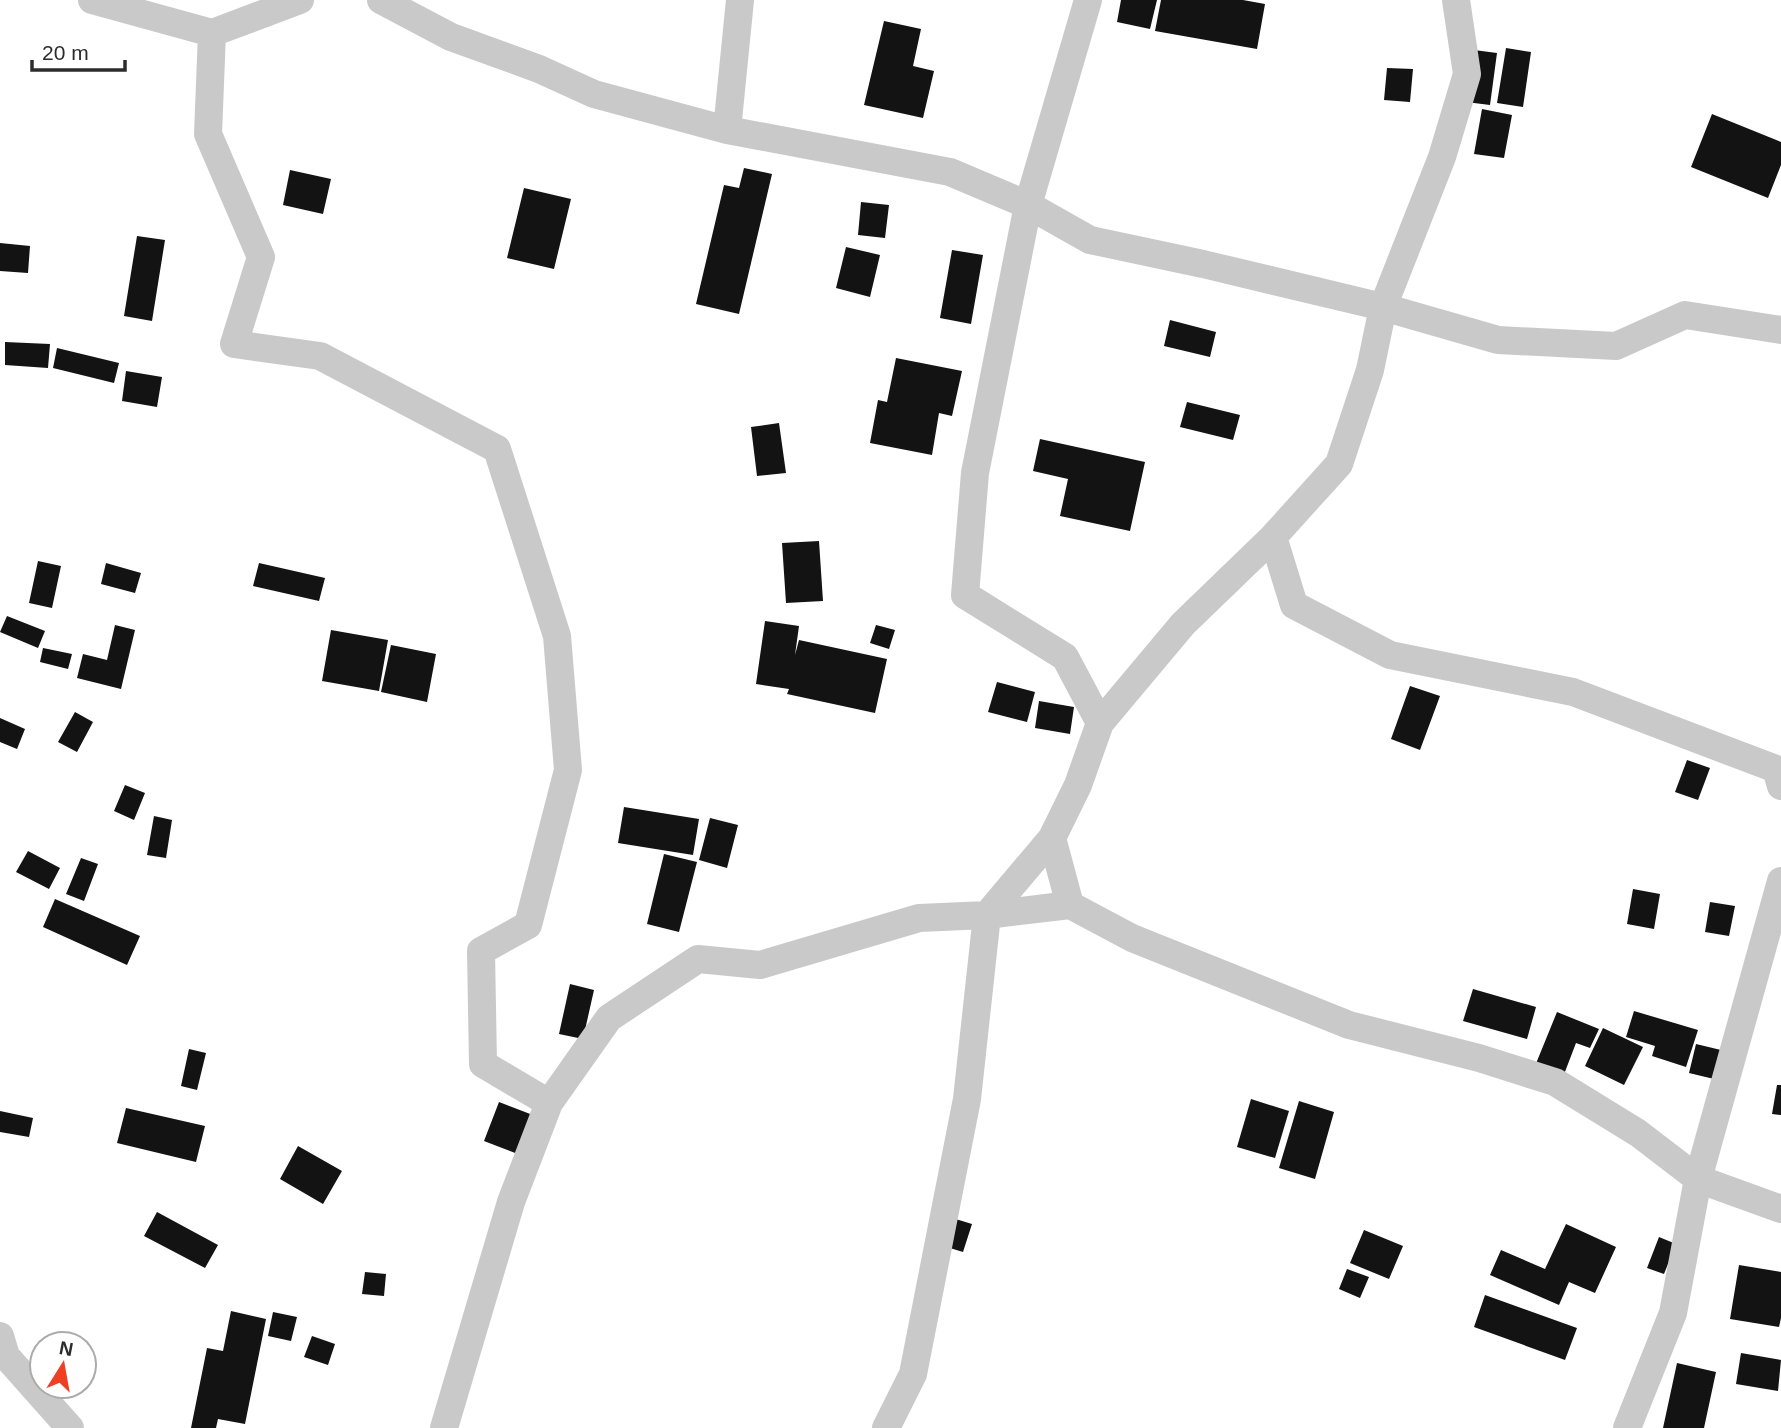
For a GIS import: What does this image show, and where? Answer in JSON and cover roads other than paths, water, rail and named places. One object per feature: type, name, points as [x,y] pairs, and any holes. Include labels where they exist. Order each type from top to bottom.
[{"type":"street","points":[[92,0],[212,33],[300,0]]},
{"type":"street","points":[[381,0],[451,37],[539,69],[594,94],[727,130],[950,172],[1028,205],[1090,240],[1383,307],[1498,340],[1616,346],[1685,315],[1781,330]]},
{"type":"street","points":[[727,130],[740,0]]},
{"type":"street","points":[[1088,0],[1028,205],[975,473],[965,595],[1065,657],[1100,723]]},
{"type":"street","points":[[886,1428],[913,1374],[967,1099],[987,915],[1052,838],[1078,785],[1100,723],[1183,624],[1273,537],[1339,464],[1370,370],[1383,307],[1442,157],[1467,74],[1456,0]]},
{"type":"street","points":[[212,33],[208,134],[261,257],[234,344],[320,356],[497,449],[557,635],[568,769],[528,925],[481,951],[483,1064],[549,1103]]},
{"type":"street","points":[[1273,537],[1294,605],[1390,655],[1573,692],[1776,769],[1781,786]]},
{"type":"street","points":[[1052,838],[1070,905]]},
{"type":"street","points":[[1626,1428],[1673,1313],[1698,1179],[1781,881]]},
{"type":"street","points":[[444,1428],[511,1202],[549,1103],[609,1018],[698,958],[760,965],[919,918],[987,915],[1070,905],[1132,938],[1349,1025],[1479,1058],[1555,1082],[1637,1133],[1698,1179],[1781,1209]]},
{"type":"street","points":[[0,1336],[6,1356],[70,1428]]}]
